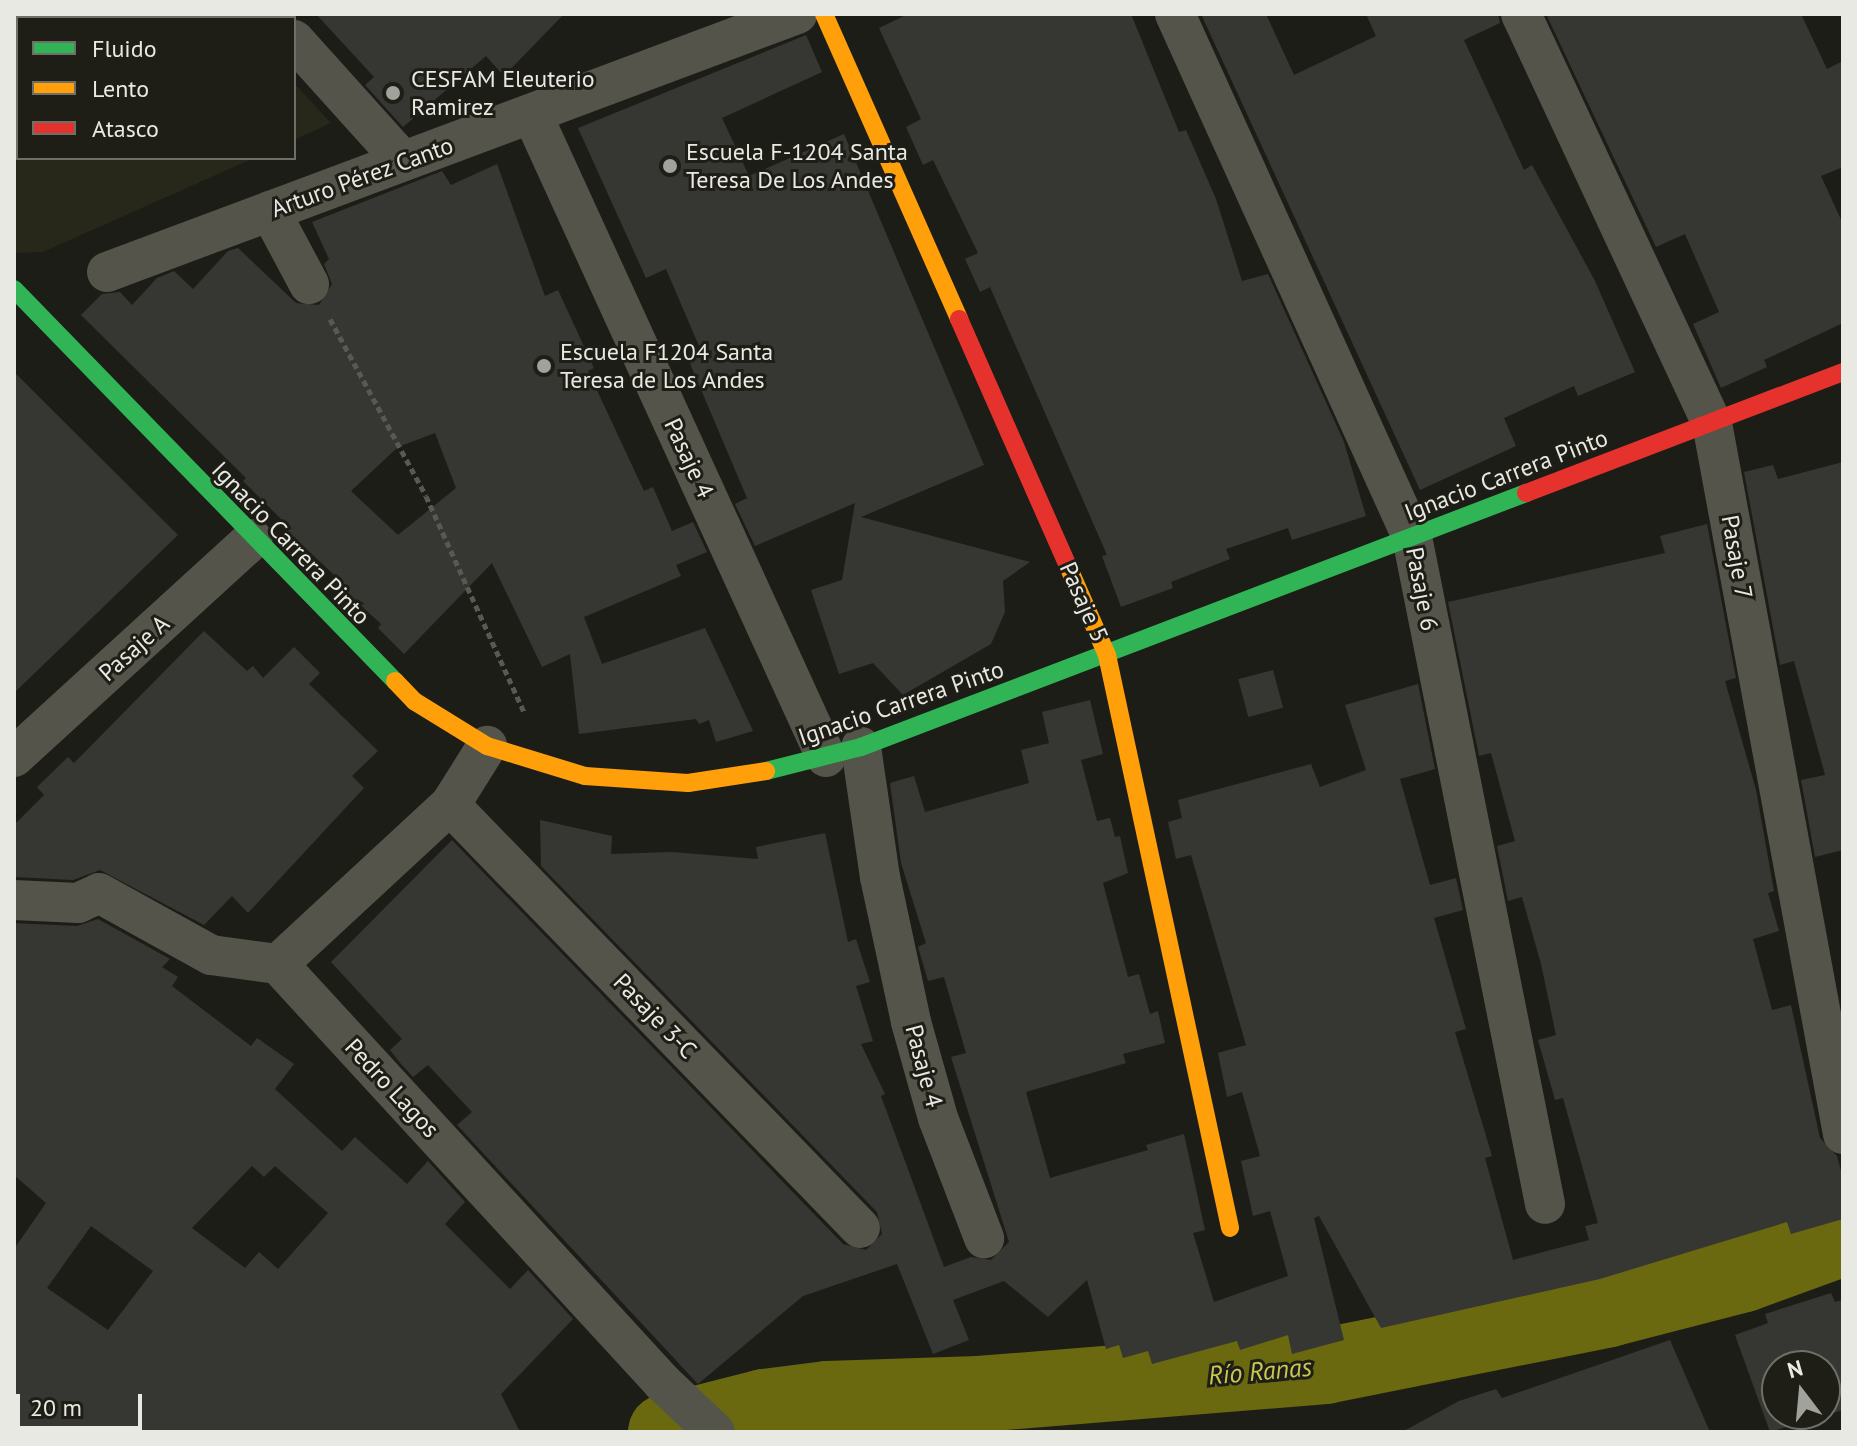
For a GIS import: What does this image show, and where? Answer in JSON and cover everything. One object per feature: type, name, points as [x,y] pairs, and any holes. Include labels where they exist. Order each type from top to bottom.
[{"type":"street","name":"Arturo Pérez Canto","points":[[107,272],[532,114],[723,26],[797,14]]},
{"type":"street","name":"Pasaje 5","points":[[824,14],[1107,655],[1230,1228]]},
{"type":"street","name":"Pasaje 6","points":[[1175,14],[1412,537],[1545,1204]]},
{"type":"street","name":"Pasaje 7","points":[[1521,14],[1712,423],[1843,1134]]},
{"type":"street","points":[[296,42],[403,161]]},
{"type":"street","name":"Pasaje 4","points":[[532,114],[843,752],[880,877],[911,1022],[938,1118],[984,1238]]},
{"type":"street","points":[[270,211],[309,284]]},
{"type":"street","name":"Ignacio Carrera Pinto","points":[[18,301],[414,701],[487,746],[548,766],[585,776],[688,783],[843,752],[1107,655],[1843,372]]},
{"type":"street","name":"Pasaje A","points":[[14,757],[253,539]]},
{"type":"street","points":[[14,900],[78,903],[99,893],[211,955],[278,964],[450,805],[487,746]]},
{"type":"street","name":"Pasaje 3-C","points":[[450,805],[860,1228]]},
{"type":"street","name":"Pedro Lagos","points":[[278,964],[663,1383],[715,1432]]},
{"type":"path","points":[[309,284],[426,496],[548,766]]},
{"type":"shaded area","points":[[14,14],[124,16],[16,16],[16,160],[250,160],[43,252],[14,253]]},
{"type":"shaded area","points":[[296,85],[331,123],[296,139]]},
{"type":"building","points":[[316,14],[564,14],[504,76],[486,56],[403,127],[365,85],[374,77]]},
{"type":"building","points":[[908,14],[1131,14],[1179,132],[1186,130],[1216,199],[1242,281],[1268,274],[1344,442],[1366,516],[1292,540],[1288,528],[1226,549],[1230,559],[1171,582],[1173,588],[1121,607],[1102,556],[1107,555],[990,287],[980,292],[965,259],[978,253],[933,160],[923,165],[906,127],[921,119],[879,28]]},
{"type":"building","points":[[1201,14],[1266,14],[1294,75],[1376,36],[1366,14],[1498,14],[1500,23],[1464,40],[1524,170],[1532,165],[1595,281],[1635,372],[1578,396],[1574,386],[1504,418],[1516,446],[1420,490]]},
{"type":"building","points":[[1546,14],[1801,14],[1827,69],[1843,61],[1843,167],[1821,176],[1843,224],[1843,323],[1764,360],[1767,367],[1721,388],[1693,324],[1719,312],[1685,234],[1656,247]]},
{"type":"building","points":[[806,35],[822,72],[722,118],[749,176],[844,134],[984,465],[861,517],[1030,562],[1003,581],[1005,612],[991,644],[903,695],[873,663],[839,674],[811,590],[842,580],[855,503],[755,546],[735,504],[747,498],[688,359],[702,353],[666,269],[646,278],[578,128]]},
{"type":"building","points":[[497,164],[545,296],[558,290],[594,368],[588,371],[644,491],[653,487],[672,531],[693,522],[707,552],[676,565],[681,576],[584,617],[602,664],[705,628],[753,731],[716,742],[709,720],[699,724],[696,719],[579,734],[570,654],[542,667],[492,563],[404,654],[378,628],[381,624],[342,588],[345,585],[285,529],[288,526],[243,481],[246,478],[81,315],[102,294],[120,292],[132,305],[157,278],[174,271],[193,289],[228,251],[238,248],[296,303],[319,305],[332,284],[324,264],[329,259],[312,222],[442,171],[451,185]],"holes":[[[435,433],[456,488],[398,535],[351,491],[398,447]]]},
{"type":"building","points":[[14,372],[178,535],[14,693]]},
{"type":"building","points":[[1843,462],[1843,850],[1815,857],[1801,780],[1825,775],[1794,661],[1780,665],[1744,472],[1773,465],[1778,479]]},
{"type":"building","points":[[1707,524],[1736,678],[1725,681],[1756,790],[1774,891],[1768,893],[1779,931],[1753,939],[1772,1010],[1791,1005],[1820,1138],[1837,1156],[1843,1178],[1843,1219],[1791,1234],[1787,1222],[1600,1279],[1381,1328],[1319,1216],[1314,1218],[1344,1340],[1292,1354],[1288,1335],[1240,1350],[1237,1341],[1152,1364],[1148,1351],[1123,1358],[1119,1345],[1106,1349],[1087,1280],[1048,1317],[1004,1281],[953,1300],[969,1340],[933,1354],[897,1264],[803,1296],[698,1384],[457,1125],[472,1112],[428,1065],[413,1077],[401,1064],[390,1050],[402,1039],[331,962],[452,840],[843,1244],[866,1250],[882,1234],[877,1212],[541,866],[540,820],[612,836],[611,854],[672,852],[758,859],[756,847],[825,833],[848,942],[856,939],[870,982],[856,986],[873,1041],[861,1044],[885,1094],[881,1096],[944,1267],[971,1257],[991,1260],[1009,1242],[951,1057],[966,1053],[944,977],[928,981],[918,947],[926,943],[901,863],[890,783],[914,776],[925,812],[1029,783],[1021,750],[1049,743],[1042,712],[1090,700],[1103,754],[1081,760],[1097,821],[1110,818],[1115,837],[1120,836],[1128,873],[1103,883],[1128,977],[1139,974],[1150,1014],[1158,1011],[1165,1043],[1123,1054],[1126,1063],[1026,1092],[1050,1178],[1148,1150],[1146,1145],[1184,1134],[1205,1230],[1193,1233],[1214,1302],[1288,1276],[1270,1211],[1253,1216],[1241,1161],[1260,1156],[1242,1092],[1227,1097],[1218,1053],[1246,1045],[1191,855],[1176,859],[1168,822],[1182,818],[1178,800],[1311,764],[1320,787],[1366,770],[1345,705],[1418,684],[1435,769],[1400,779],[1430,885],[1456,878],[1463,910],[1434,918],[1466,1029],[1455,1032],[1492,1156],[1485,1158],[1513,1260],[1589,1240],[1585,1226],[1598,1223],[1563,1098],[1555,1100],[1538,1040],[1556,1035],[1541,964],[1522,897],[1508,901],[1497,846],[1515,841],[1491,753],[1479,756],[1448,602],[1665,553],[1660,536]]},
{"type":"building","points":[[204,631],[247,671],[253,666],[263,678],[294,647],[320,673],[309,684],[378,751],[352,776],[364,788],[248,913],[232,896],[204,925],[100,870],[73,880],[14,877],[14,825],[44,795],[37,787],[68,757],[74,763]]},
{"type":"building","points":[[1273,670],[1283,708],[1248,717],[1238,679]]},
{"type":"building","points":[[98,919],[170,959],[162,967],[178,977],[172,986],[251,1046],[257,1038],[294,1064],[275,1089],[342,1151],[355,1137],[407,1184],[428,1161],[465,1202],[445,1224],[510,1289],[528,1270],[573,1319],[501,1394],[520,1432],[14,1432],[14,1249],[46,1203],[14,1175],[14,923],[77,926]],"holes":[[[252,1166],[264,1177],[275,1166],[328,1213],[278,1269],[259,1252],[245,1268],[192,1228]],[[91,1226],[153,1271],[108,1330],[47,1288]]]},
{"type":"building","points":[[1831,1293],[1835,1302],[1843,1300],[1843,1410],[1841,1350],[1761,1350],[1761,1407],[1735,1335],[1768,1323],[1765,1314]]},
{"type":"building","points":[[1670,1340],[1710,1432],[1402,1432],[1459,1401],[1496,1389],[1502,1398]]},
{"type":"waterway","name":"Río Ranas","points":[[666,1432],[764,1407],[827,1399],[979,1394],[1325,1366],[1609,1309],[1744,1274],[1843,1238]]},
{"type":"traffic: fast","points":[[14,289],[395,681]]},
{"type":"traffic: fast","points":[[766,771],[861,747],[1526,493]]},
{"type":"traffic: slow","points":[[824,14],[959,319]]},
{"type":"traffic: slow","points":[[1067,564],[1107,655],[1230,1228]]},
{"type":"traffic: slow","points":[[395,681],[414,701],[487,746],[585,776],[688,783],[766,771]]},
{"type":"traffic: jam","points":[[959,319],[1067,564]]},
{"type":"traffic: jam","points":[[1526,493],[1843,372]]},
{"type":"place","name":"CESFAM Eleuterio Ramirez","points":[[393,93]]},
{"type":"place","name":"Escuela F-1204 Santa Teresa De Los Andes","points":[[670,166]]},
{"type":"place","name":"Escuela F1204 Santa Teresa de Los Andes","points":[[544,366]]}]
